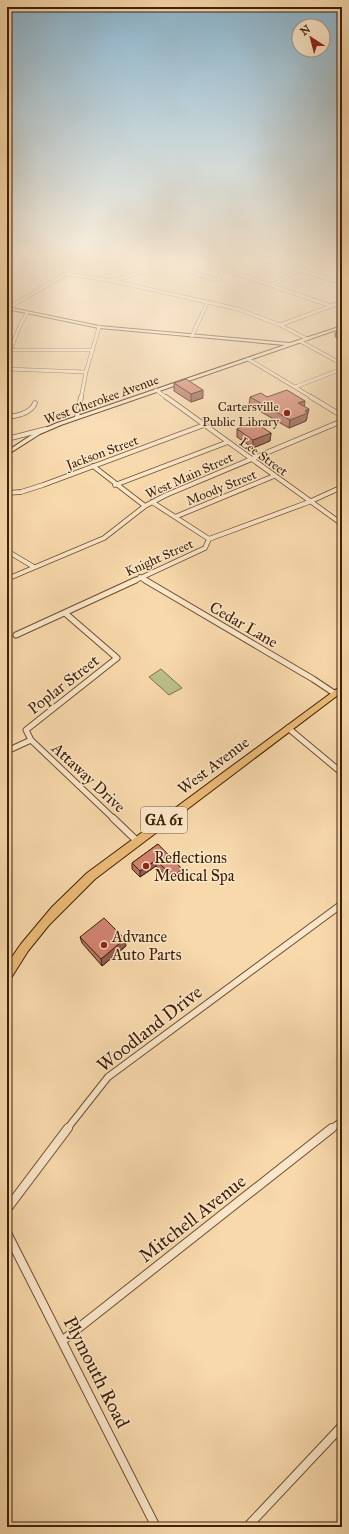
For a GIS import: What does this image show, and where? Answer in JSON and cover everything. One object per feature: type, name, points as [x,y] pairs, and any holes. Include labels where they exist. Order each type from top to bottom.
[{"type":"main road","points":[[126,330],[290,345]]},
{"type":"main road","name":"West Cherokee Avenue","points":[[7,453],[46,430],[77,417],[334,330]]},
{"type":"main road","points":[[273,343],[279,348]]},
{"type":"main road","name":"West Avenue","points":[[7,974],[42,926],[91,876],[338,690]]},
{"type":"street","points":[[7,358],[19,330]]},
{"type":"street","points":[[77,417],[86,372],[98,330]]},
{"type":"street","points":[[192,336],[195,330]]},
{"type":"street","points":[[289,330],[307,339]]},
{"type":"street","points":[[300,341],[342,364]]},
{"type":"street","points":[[11,350],[93,350]]},
{"type":"street","points":[[248,359],[342,416]]},
{"type":"street","points":[[7,369],[86,372]]},
{"type":"street","points":[[295,387],[342,369]]},
{"type":"street","name":"Lee Street","points":[[156,390],[342,524]]},
{"type":"street","points":[[7,417],[13,417],[23,413],[33,408],[35,403]]},
{"type":"street","name":"West Main Street","points":[[7,579],[104,538],[152,502],[342,421]]},
{"type":"street","name":"Jackson Street","points":[[7,493],[21,492],[204,425]]},
{"type":"street","points":[[7,439],[34,431],[46,430]]},
{"type":"street","points":[[116,485],[228,442]]},
{"type":"street","points":[[93,466],[145,506]]},
{"type":"street","name":"Moody Street","points":[[175,517],[274,476]]},
{"type":"street","name":"Knight Street","points":[[16,635],[205,548],[209,539],[310,502],[342,487]]},
{"type":"street","points":[[152,502],[209,539]]},
{"type":"street","points":[[7,551],[34,567]]},
{"type":"street","name":"Cedar Lane","points":[[140,577],[209,620],[313,679],[338,690]]},
{"type":"street","name":"Poplar Street","points":[[26,730],[117,658],[65,613]]},
{"type":"street","points":[[288,728],[342,773]]},
{"type":"street","name":"Attaway Drive","points":[[26,730],[31,740],[137,841]]},
{"type":"street","points":[[7,751],[31,740]]},
{"type":"street","name":"Woodland Drive","points":[[7,1209],[86,1103],[108,1077],[342,904]]},
{"type":"street","name":"Mitchell Avenue","points":[[62,1341],[342,1121]]},
{"type":"street","name":"Plymouth Road","points":[[7,1233],[156,1527]]},
{"type":"street","points":[[247,1527],[342,1426]]},
{"type":"green space","points":[[161,669],[182,688],[169,695],[149,677]]},
{"type":"building","points":[[342,330],[342,336],[335,333]]},
{"type":"building","points":[[186,379],[203,390],[191,394],[174,383]]},
{"type":"building","points":[[287,390],[305,401],[298,403],[309,409],[305,411],[308,413],[290,420],[250,397],[261,393],[267,397]]},
{"type":"building","points":[[253,421],[271,433],[253,440],[237,429]]},
{"type":"building","points":[[158,844],[182,869],[173,877],[156,860],[140,871],[132,863]]},
{"type":"building","name":"Advance Auto Parts","points":[[104,918],[125,939],[101,959],[80,937]]},
{"type":"place","name":"Cartersville Public Library","points":[[287,413]]},
{"type":"place","name":"Reflections Medical Spa","points":[[146,866]]},
{"type":"place","name":"Advance Auto Parts","points":[[104,945]]}]
